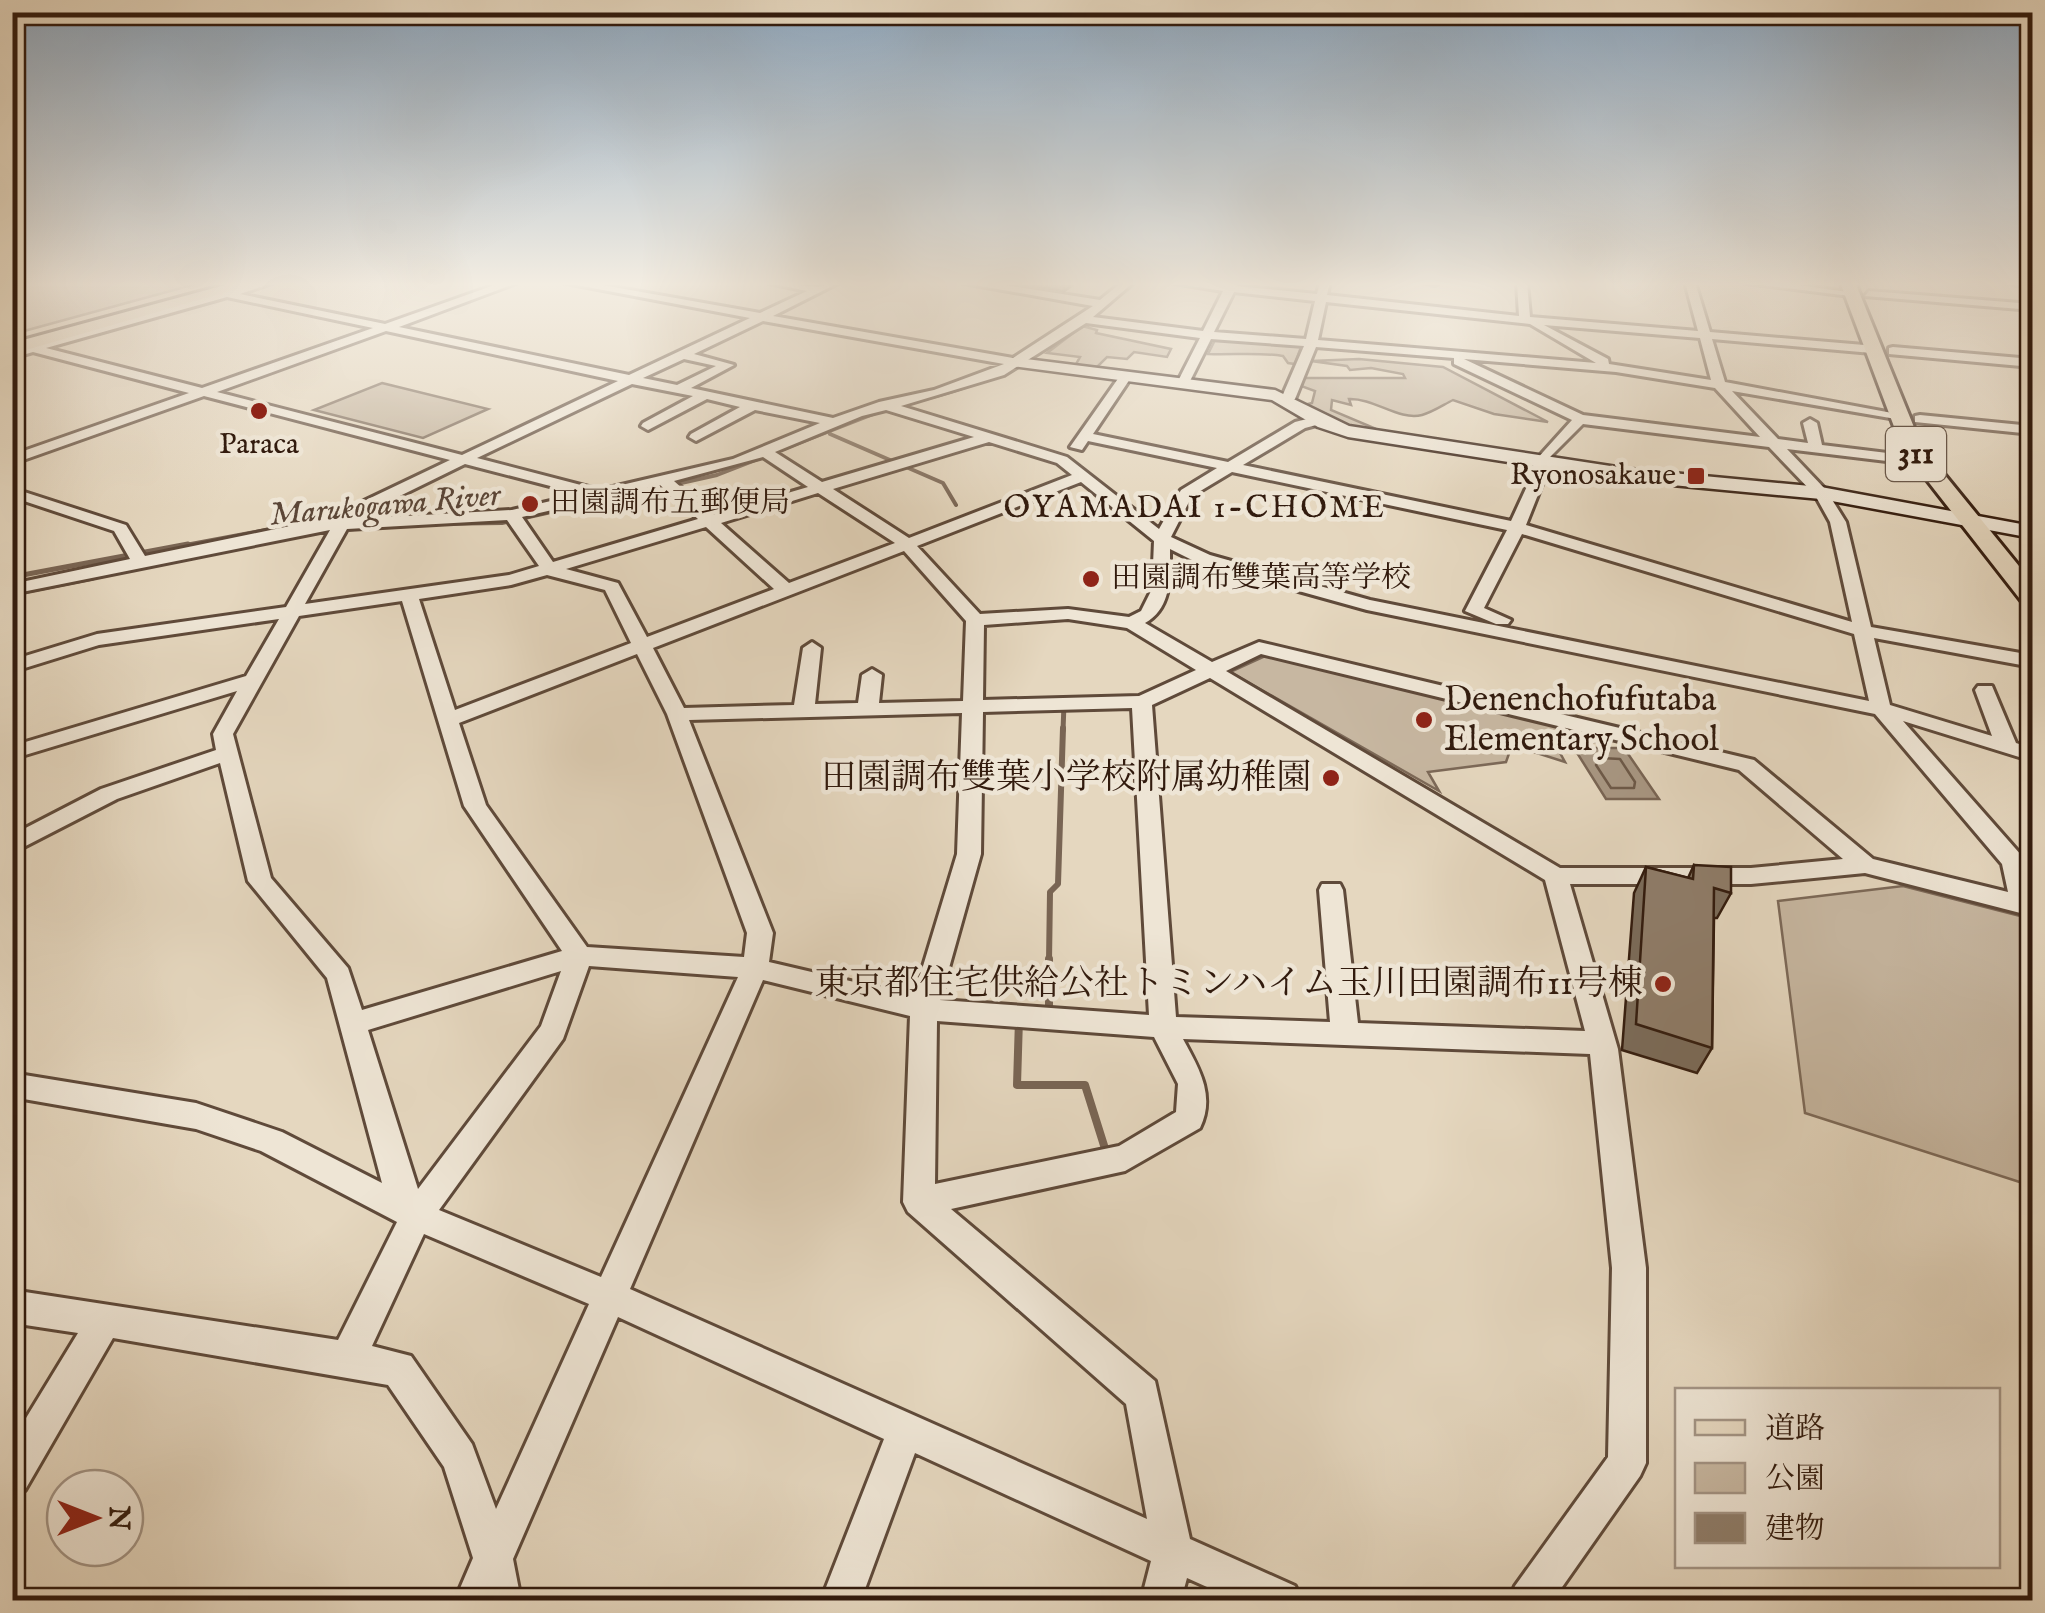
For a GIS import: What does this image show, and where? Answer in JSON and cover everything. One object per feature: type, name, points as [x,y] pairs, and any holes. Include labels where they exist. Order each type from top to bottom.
[{"type":"main road","name":"311","points":[[1884,357],[1896,415],[1920,461],[2032,598]]},
{"type":"main road","name":"311","points":[[1886,357],[1944,461],[2032,564]]},
{"type":"street","points":[[68,357],[602,496]]},
{"type":"street","points":[[12,460],[302,357]]},
{"type":"street","points":[[525,357],[753,405],[836,431]]},
{"type":"street","points":[[416,1216],[397,1182],[339,975],[260,882],[223,734],[347,515],[677,357]]},
{"type":"street","points":[[680,389],[728,365],[692,357]]},
{"type":"street","points":[[991,357],[1288,399],[1315,421],[1348,431],[1640,476]]},
{"type":"street","points":[[12,589],[138,559],[336,529],[515,521],[670,486],[772,455],[836,431],[884,405],[968,384],[1033,357]]},
{"type":"street","points":[[1183,383],[1197,357]]},
{"type":"street","points":[[1288,399],[1305,357]]},
{"type":"street","points":[[1459,357],[1580,419],[1920,461]]},
{"type":"street","points":[[1518,357],[1616,368],[1896,415]]},
{"type":"street","points":[[1596,357],[1616,368]]},
{"type":"street","points":[[1712,357],[1719,386],[1821,493],[1838,522],[1881,709],[2014,862],[2027,906]]},
{"type":"street","points":[[1966,357],[2032,363]]},
{"type":"street","points":[[1062,460],[1085,436],[1126,376]]},
{"type":"street","points":[[648,426],[705,394]]},
{"type":"street","points":[[696,436],[753,405]]},
{"type":"street","points":[[884,405],[1062,460],[1162,539],[1204,559],[1367,606],[1881,709],[2032,755]]},
{"type":"street","points":[[1542,461],[1580,419]]},
{"type":"street","points":[[1920,419],[2032,430]]},
{"type":"street","points":[[1132,622],[1148,614],[1161,589],[1162,539],[1186,493],[1300,425],[1315,421]]},
{"type":"street","points":[[1810,423],[1816,448]]},
{"type":"street","points":[[1085,436],[1516,527],[1864,630],[2032,661]]},
{"type":"street","points":[[12,666],[97,640],[512,580],[991,438]]},
{"type":"street","points":[[772,455],[906,543],[975,620],[970,854],[924,1009],[919,1202]]},
{"type":"street","points":[[1569,646],[1474,612],[1540,472],[1640,476],[1821,493],[2032,532]]},
{"type":"street","points":[[448,720],[1084,476]]},
{"type":"street","points":[[515,521],[602,496],[670,486]]},
{"type":"street","points":[[670,486],[786,589]]},
{"type":"street","points":[[12,492],[120,528],[138,559]]},
{"type":"street","points":[[475,1600],[755,968],[760,934],[677,714],[612,587],[550,570],[515,521]]},
{"type":"street","points":[[410,594],[476,806],[579,956]]},
{"type":"street","points":[[975,620],[1068,614],[1132,622],[1556,876],[1751,876],[1865,865],[2027,906]]},
{"type":"street","points":[[804,708],[812,648]]},
{"type":"street","points":[[677,714],[1142,702],[1259,648],[1746,766],[1865,865]]},
{"type":"street","points":[[868,707],[872,676]]},
{"type":"street","points":[[12,753],[253,680]]},
{"type":"street","points":[[1985,690],[2008,747]]},
{"type":"street","points":[[919,1202],[1125,1158],[1190,1119],[1192,1084],[1163,1027],[1142,702]]},
{"type":"street","points":[[12,845],[109,794],[228,752]]},
{"type":"street","points":[[1529,1600],[1627,1463],[1629,1268],[1602,1043],[1556,876]]},
{"type":"street","points":[[1331,890],[1345,1033]]},
{"type":"street","points":[[347,1360],[416,1216],[553,1031],[579,956]]},
{"type":"street","points":[[350,1024],[579,956],[755,968],[924,1009],[1163,1027],[1602,1043]]},
{"type":"street","points":[[12,1086],[196,1116],[270,1141],[416,1216],[611,1298],[1280,1600]]},
{"type":"street","points":[[919,1202],[1142,1394],[1174,1552],[1161,1600]]},
{"type":"street","points":[[12,1306],[398,1370],[459,1457],[492,1558],[501,1600]]},
{"type":"street","points":[[12,1476],[105,1320]]},
{"type":"street","points":[[840,1600],[905,1431]]},
{"type":"green space","points":[[1080,357],[1107,357],[1096,368],[1075,366]]},
{"type":"green space","points":[[1284,357],[1297,357],[1295,364]]},
{"type":"green space","points":[[1359,359],[1443,367],[1548,422],[1494,414],[1453,400],[1413,416],[1358,400],[1349,399],[1351,405],[1332,400],[1331,410],[1374,428],[1370,431],[1340,426],[1304,405],[1312,403],[1315,391],[1301,386],[1302,378],[1405,378],[1403,374],[1371,368],[1350,370],[1347,366],[1311,361]]},
{"type":"green space","points":[[382,383],[488,409],[423,438],[314,410]]},
{"type":"green space","points":[[1265,656],[1544,723],[1603,742],[1554,742],[1565,762],[1512,745],[1506,762],[1428,772],[1439,791],[1230,672]]},
{"type":"green space","points":[[1903,886],[2032,919],[2032,1186],[1805,1113],[1778,901]]},
{"type":"water","points":[[1574,748],[1624,748],[1659,799],[1606,799]]},
{"type":"building","name":"東京都住宅供給公社トミンハイム玉川田園調布11号棟","points":[[1694,865],[1731,867],[1731,893],[1714,888],[1712,1048],[1636,1024],[1646,867],[1693,879]]},
{"type":"waterway","name":"Marukogawa River","points":[[912,402],[956,390],[1031,357]]},
{"type":"waterway","name":"Marukogawa River","points":[[431,524],[502,523],[717,475],[881,411]]},
{"type":"waterway","points":[[830,434],[943,483],[956,505]]},
{"type":"waterway","points":[[175,547],[325,519]]},
{"type":"waterway","name":"Marukogawa River","points":[[341,530],[368,528]]},
{"type":"waterway","points":[[12,577],[188,544]]},
{"type":"waterway","name":"Marukogawa River","points":[[12,594],[93,578]]},
{"type":"waterway","points":[[1063,731],[1064,704]]},
{"type":"waterway","points":[[1049,961],[1050,892],[1058,884],[1063,728]]},
{"type":"waterway","points":[[1049,961],[1049,1013]]},
{"type":"waterway","points":[[1019,1019],[1017,1085],[1085,1085],[1107,1155]]},
{"type":"place","name":"Paraca","points":[[259,411]]},
{"type":"place","name":"Ryonosakaue","points":[[1696,476]]},
{"type":"place","name":"田園調布五郵便局","points":[[530,504]]},
{"type":"place","name":"田園調布雙葉高等学校","points":[[1091,579]]},
{"type":"place","name":"Denenchofufutaba Elementary School","points":[[1424,720]]},
{"type":"place","name":"田園調布雙葉小学校附属幼稚園","points":[[1331,778]]},
{"type":"place","name":"東京都住宅供給公社トミンハイム玉川田園調布11号棟","points":[[1663,984]]},
{"type":"district","name":"OYAMADAI 1-CHOME","points":[[1195,508]]}]
